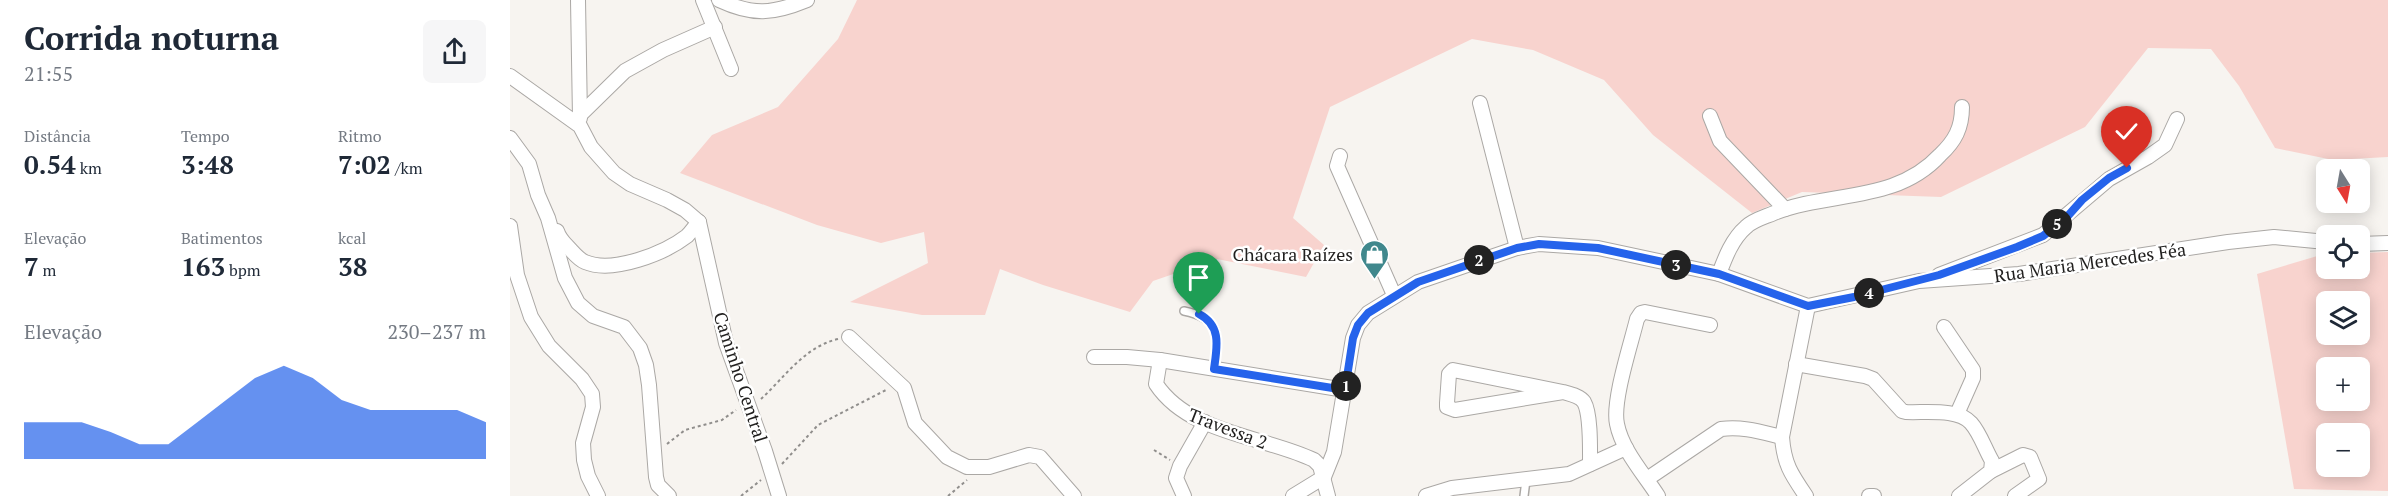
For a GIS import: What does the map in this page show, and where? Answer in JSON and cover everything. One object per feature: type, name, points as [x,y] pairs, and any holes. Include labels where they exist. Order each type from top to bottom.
[{"type":"street","points":[[538,195],[555,223],[559,236],[574,254],[585,262],[599,265],[619,264],[649,256],[687,235],[699,222],[685,210],[646,189],[630,184],[614,173],[591,147],[580,120],[578,0]]},
{"type":"street","points":[[703,0],[731,69]]},
{"type":"street","points":[[719,0],[746,10],[765,13],[792,7],[807,0]]},
{"type":"street","points":[[580,120],[625,71],[663,50],[715,27]]},
{"type":"street","points":[[510,76],[580,120]]},
{"type":"street","points":[[1480,103],[1517,248]]},
{"type":"street","points":[[1719,274],[1728,252],[1747,226],[1785,209],[1877,192],[1917,174],[1938,158],[1956,138],[1962,118],[1962,107]]},
{"type":"street","points":[[1710,116],[1720,141],[1785,209]]},
{"type":"street","points":[[1919,281],[2043,236],[2109,178],[2165,145],[2177,118]]},
{"type":"street","points":[[510,138],[529,164],[538,195],[549,218],[565,278],[578,303],[593,316],[624,327],[640,348],[646,365],[649,385],[656,477],[658,485],[669,496]]},
{"type":"street","points":[[1340,156],[1336,166],[1395,295]]},
{"type":"street","name":"Caminho Central","points":[[699,222],[726,343],[779,496]]},
{"type":"street","points":[[510,226],[517,275],[531,317],[549,346],[582,379],[592,394],[593,407],[583,443],[584,460],[588,476],[598,496]]},
{"type":"street","name":"Rua Maria Mercedes Féa","points":[[1808,306],[1919,281],[2019,274],[2274,237],[2316,241]]},
{"type":"street","points":[[2370,244],[2388,243]]},
{"type":"street","points":[[1328,496],[1324,477],[1334,452],[1353,338],[1358,325],[1368,313],[1418,282],[1517,248],[1539,244],[1598,248],[1719,274],[1808,306],[1782,437],[1784,457],[1789,471],[1805,496]]},
{"type":"street","points":[[1658,496],[1626,448],[1617,425],[1616,412],[1637,319],[1641,313],[1710,325]]},
{"type":"street","points":[[1944,327],[1973,370],[1957,414]]},
{"type":"street","points":[[849,337],[904,388],[915,423],[947,457],[967,467],[989,467],[1029,455],[1040,457],[1074,496]]},
{"type":"street","points":[[1094,357],[1160,360],[1345,390]]},
{"type":"street","name":"Travessa 2","points":[[1160,360],[1156,379],[1158,387],[1183,411],[1205,422],[1307,457],[1320,466],[1324,477]]},
{"type":"street","points":[[1796,364],[1873,379],[1902,411],[1957,414],[1972,424],[1992,461],[1991,471]]},
{"type":"street","points":[[1563,392],[1455,410],[1447,407],[1449,374],[1453,370],[1563,392],[1574,396],[1583,401],[1587,411],[1590,464]]},
{"type":"street","points":[[1184,496],[1177,483],[1180,466],[1205,422]]},
{"type":"street","points":[[1647,479],[1721,429],[1750,429],[1782,437]]},
{"type":"street","points":[[1426,496],[1569,474],[1626,448]]},
{"type":"street","points":[[1959,496],[1991,471],[2023,455],[2030,457],[2039,479],[2015,496]]},
{"type":"street","points":[[1293,496],[1324,477]]},
{"type":"street","points":[[1869,496],[1874,496]]},
{"type":"lane","points":[[1184,310],[1206,317],[1215,329],[1218,339],[1214,369]]},
{"type":"lane","points":[[1524,496],[1526,480]]},
{"type":"path","points":[[741,496],[789,458],[818,425],[900,385]]},
{"type":"path","points":[[1154,450],[1180,466]]},
{"type":"shaded area","points":[[857,0],[2388,0],[2388,157],[2328,159],[2275,148],[2239,86],[2211,49],[2148,48],[2085,127],[1941,197],[1802,192],[1752,213],[1653,135],[1604,80],[1533,50],[1472,39],[1330,107],[1293,218],[1324,245],[1306,277],[1217,259],[1153,281],[1130,312],[1000,269],[985,315],[922,315],[850,302],[928,263],[924,232],[881,243],[817,225],[680,173],[712,135],[778,107],[838,39]]},
{"type":"shaded area","points":[[2388,252],[2388,491],[2294,489],[2257,274],[2316,256],[2316,279],[2370,279],[2370,253]]},
{"type":"place","name":"Chácara Raízes","points":[[1374,280]]},
{"type":"route","points":[[1199,314],[1211,322],[1218,339],[1214,369],[1345,390],[1353,338],[1358,325],[1368,313],[1418,282],[1517,248],[1539,244],[1598,248],[1719,274],[1808,306],[1919,281],[2043,236],[2109,178],[2127,168]]}]
